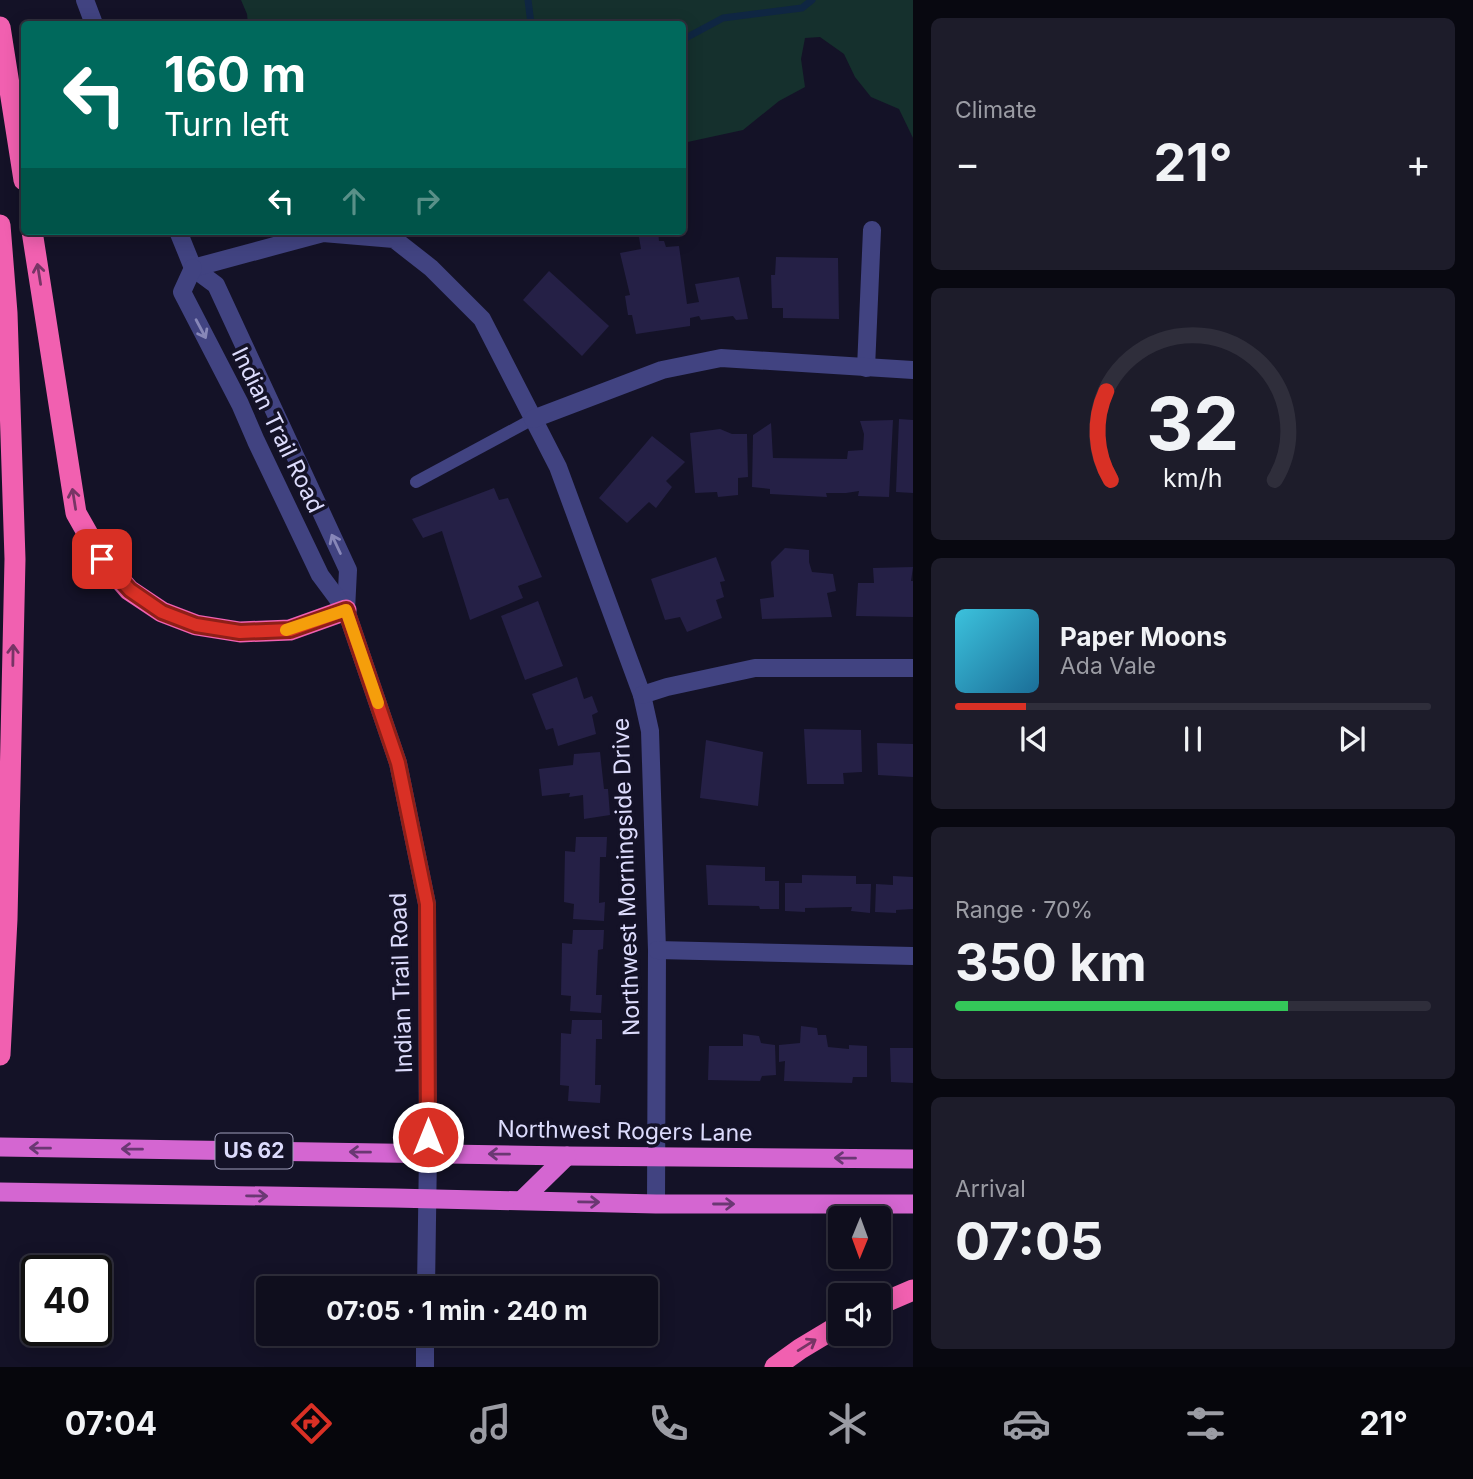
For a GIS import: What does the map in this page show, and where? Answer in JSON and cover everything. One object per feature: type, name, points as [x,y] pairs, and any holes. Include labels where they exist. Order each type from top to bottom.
[{"type":"highway","points":[[0,27],[21,161]]},
{"type":"highway","points":[[0,225],[7,313],[15,559],[0,1055]]},
{"type":"highway","points":[[33,235],[76,513],[102,559],[130,590],[162,612],[196,625],[240,632],[290,630],[346,610]]},
{"type":"highway","name":"Northwest Rogers Lane","points":[[0,1147],[913,1159]]},
{"type":"highway","points":[[522,1200],[567,1156]]},
{"type":"highway","points":[[0,1192],[656,1204],[913,1204]]},
{"type":"highway","points":[[891,1300],[913,1290]]},
{"type":"highway","points":[[775,1367],[828,1332]]},
{"type":"street","points":[[85,0],[93,21]]},
{"type":"street","points":[[866,368],[872,230]]},
{"type":"street","name":"Indian Trail Road","points":[[180,235],[193,268],[216,285],[348,570],[346,610]]},
{"type":"street","name":"Northwest Morningside Drive","points":[[193,268],[316,235]]},
{"type":"street","name":"Northwest Morningside Drive","points":[[347,235],[394,239],[431,268],[482,319],[558,467],[642,695],[650,732],[657,950],[656,1204]]},
{"type":"street","name":"Indian Trail Road","points":[[193,268],[182,292],[240,404],[320,575],[346,610],[398,763],[427,904],[426,1276]]},
{"type":"street","points":[[533,419],[662,370],[721,358],[913,370]]},
{"type":"street","points":[[642,695],[755,668],[913,668]]},
{"type":"street","points":[[657,950],[913,956]]},
{"type":"street","points":[[425,1346],[425,1367]]},
{"type":"lane","points":[[416,482],[533,419]]},
{"type":"green space","points":[[241,0],[913,0],[913,138],[899,109],[871,97],[855,77],[844,54],[820,37],[805,38],[801,59],[805,87],[779,101],[743,130],[686,142],[686,21],[248,21]]},
{"type":"building","points":[[639,235],[658,235],[659,241],[664,241],[666,247],[679,246],[687,304],[699,302],[695,284],[739,277],[748,319],[736,320],[733,316],[701,320],[699,316],[690,318],[690,326],[636,334],[632,315],[628,315],[625,296],[630,295],[620,253],[641,249]]},
{"type":"building","points":[[776,257],[838,258],[839,319],[783,318],[783,308],[772,308],[771,275],[775,275]]},
{"type":"building","points":[[549,271],[609,326],[582,356],[523,300]]},
{"type":"building","points":[[899,419],[913,420],[913,493],[896,492]]},
{"type":"building","points":[[893,420],[889,497],[858,496],[859,491],[826,493],[827,497],[770,494],[770,489],[752,487],[753,435],[771,423],[773,458],[847,459],[848,451],[863,450],[864,434],[860,421]]},
{"type":"building","points":[[720,429],[732,434],[747,434],[748,477],[738,478],[738,495],[718,497],[717,492],[695,493],[690,433]]},
{"type":"building","points":[[652,436],[685,462],[666,481],[672,487],[656,508],[649,502],[627,523],[599,498]]},
{"type":"building","points":[[494,488],[499,500],[508,498],[542,577],[518,586],[523,598],[470,620],[442,531],[423,538],[412,519]]},
{"type":"building","points":[[785,548],[809,550],[812,572],[833,574],[836,591],[827,593],[832,617],[762,619],[760,599],[774,597],[771,562]]},
{"type":"building","points":[[716,557],[725,581],[720,582],[724,597],[716,600],[722,618],[687,632],[680,617],[665,620],[651,579]]},
{"type":"building","points":[[913,567],[913,617],[856,616],[858,583],[874,583],[873,568]]},
{"type":"building","points":[[538,601],[563,666],[525,680],[501,616]]},
{"type":"building","points":[[577,677],[584,699],[592,696],[598,712],[592,715],[596,734],[558,746],[553,728],[546,730],[532,694]]},
{"type":"building","points":[[804,729],[861,730],[862,772],[843,773],[844,784],[807,784]]},
{"type":"building","points":[[706,740],[763,752],[758,806],[700,798]]},
{"type":"building","points":[[877,743],[913,744],[913,777],[878,775]]},
{"type":"building","points":[[600,752],[604,789],[608,789],[610,815],[584,819],[583,795],[569,797],[570,793],[542,796],[539,769],[573,765],[574,754]]},
{"type":"building","points":[[576,837],[607,837],[606,857],[600,857],[599,903],[605,902],[604,921],[573,919],[574,904],[564,902],[565,851],[575,852]]},
{"type":"building","points":[[706,865],[765,867],[765,881],[779,881],[779,909],[708,905]]},
{"type":"building","points":[[802,875],[856,876],[856,884],[871,884],[870,913],[851,911],[852,907],[805,908],[805,912],[785,911],[785,883],[802,883]]},
{"type":"building","points":[[893,876],[913,877],[913,909],[896,910],[896,913],[875,912],[876,884],[893,885]]},
{"type":"building","points":[[573,930],[604,930],[603,949],[598,950],[596,995],[602,995],[601,1013],[570,1011],[571,996],[561,995],[562,943],[572,944]]},
{"type":"building","points":[[572,1020],[602,1020],[602,1039],[596,1039],[595,1085],[601,1085],[600,1103],[568,1101],[569,1086],[560,1085],[561,1033],[571,1034]]},
{"type":"building","points":[[801,1026],[817,1028],[818,1035],[826,1035],[828,1047],[849,1049],[849,1045],[867,1046],[867,1077],[853,1077],[852,1083],[784,1081],[785,1061],[779,1062],[779,1045],[800,1043]]},
{"type":"building","points":[[743,1034],[759,1036],[761,1043],[775,1045],[776,1075],[762,1076],[760,1081],[708,1080],[709,1046],[743,1046]]},
{"type":"building","points":[[890,1048],[913,1048],[913,1083],[891,1082]]},
{"type":"waterway","points":[[528,0],[531,21]]},
{"type":"waterway","points":[[686,38],[723,18],[802,8],[812,0]]},
{"type":"slow traffic","points":[[286,630],[346,610],[378,703]]},
{"type":"route","points":[[102,559],[130,590],[162,612],[196,625],[240,632],[290,630],[346,610],[398,763],[427,904],[428,1137]]}]
